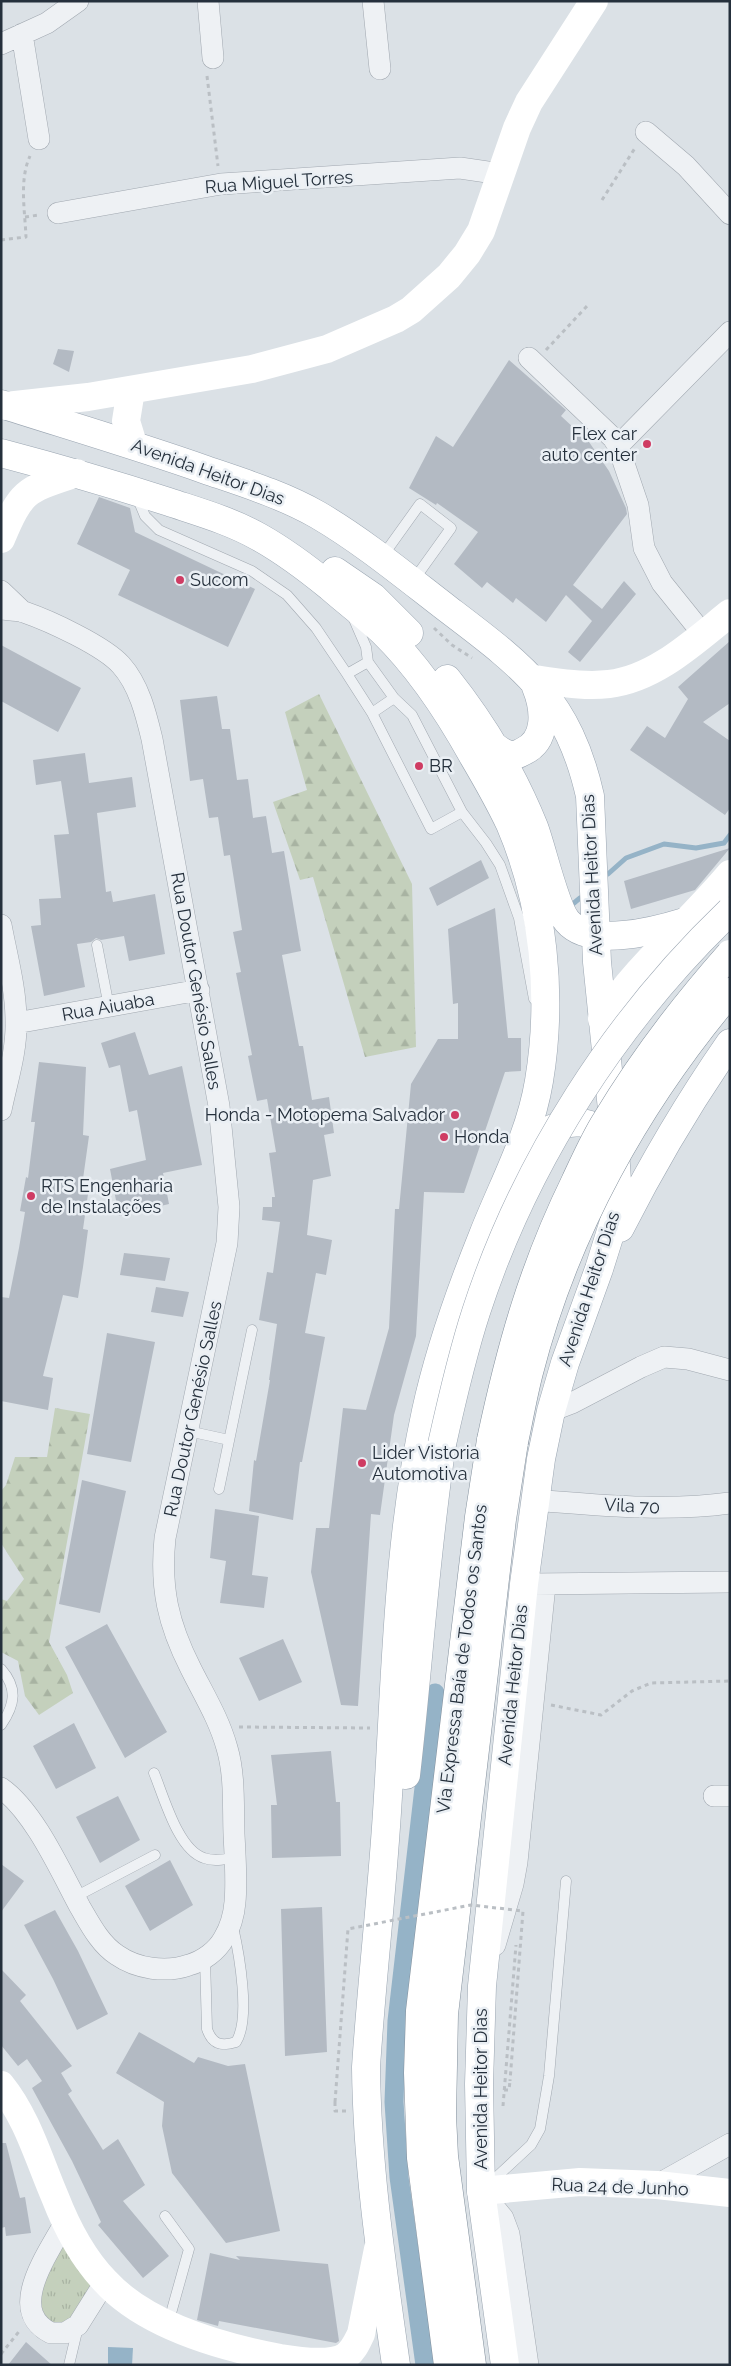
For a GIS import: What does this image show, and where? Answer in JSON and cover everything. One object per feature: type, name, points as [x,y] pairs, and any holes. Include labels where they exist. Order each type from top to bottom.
[{"type":"main road","points":[[4,405],[131,390],[252,369],[327,348],[396,319],[428,297],[467,254],[481,231],[516,128],[529,102],[594,1]]},
{"type":"main road","points":[[131,390],[126,421],[132,444]]},
{"type":"main road","name":"Avenida Heitor Dias","points":[[4,405],[132,444],[247,483],[317,515],[381,559],[507,654],[532,679],[566,724],[584,772],[590,796],[595,935],[615,1141],[618,1197],[615,1218],[565,1363],[551,1411],[534,1500],[534,1584],[482,1986],[479,2084],[481,2192],[505,2365]]},
{"type":"main road","points":[[1,453],[77,473],[232,524],[320,562],[373,597],[426,653],[456,691],[490,743],[526,807],[542,849],[556,896],[567,921],[586,933],[595,935],[644,933],[684,922]]},
{"type":"main road","points":[[1,539],[8,502],[30,491],[77,473]]},
{"type":"main road","points":[[262,538],[311,572],[383,632],[442,703],[510,825],[523,861],[541,940],[545,982],[546,1034],[539,1084],[532,1116],[517,1158],[483,1234],[443,1347],[427,1408],[416,1462],[400,1586],[378,1931],[366,2067],[367,2111],[379,2245],[396,2365]]},
{"type":"main road","points":[[532,679],[593,685],[626,680],[658,666],[730,613]]},
{"type":"main road","points":[[490,743],[506,754],[515,756],[529,750],[534,744],[543,726],[544,712],[542,700],[532,679]]},
{"type":"main road","points":[[602,1019],[622,989],[730,874]]},
{"type":"main road","points":[[378,1931],[403,1803],[416,1688],[432,1510],[442,1444],[459,1367],[477,1310],[520,1203],[569,1113],[625,1029],[690,952],[730,911]]},
{"type":"main road","name":"Via Expressa Baía de Todos os Santos","points":[[472,2365],[444,2156],[442,2116],[444,2014],[492,1598],[507,1364],[521,1314],[540,1260],[580,1170],[605,1122],[645,1060],[692,998],[730,954]]},
{"type":"main road","name":"Via Expressa Baía de Todos os Santos","points":[[448,2365],[421,2158],[418,2073],[420,2011],[479,1517],[502,1441],[529,1371],[544,1322],[583,1222],[603,1179],[627,1134],[666,1075],[730,992]]},
{"type":"main road","points":[[599,1269],[658,1154],[692,1097],[730,1042]]},
{"type":"main road","points":[[517,1158],[536,1138],[557,1125],[574,1122],[590,1124],[615,1141]]},
{"type":"main road","points":[[1,2085],[24,2122],[65,2222],[83,2253],[105,2282],[122,2297],[168,2324],[239,2350],[291,2362],[331,2362],[340,2360],[348,2355],[361,2334],[379,2245]]},
{"type":"main road","name":"Rua 24 de Junho","points":[[481,2192],[580,2182],[657,2184],[730,2193]]},
{"type":"street","points":[[1,44],[47,23],[78,1]]},
{"type":"street","points":[[208,1],[213,58]]},
{"type":"street","points":[[373,1],[380,69]]},
{"type":"street","points":[[22,34],[40,139]]},
{"type":"street","points":[[646,132],[686,166],[730,214]]},
{"type":"street","name":"Rua Miguel Torres","points":[[58,213],[221,184],[460,168],[501,174]]},
{"type":"street","points":[[618,446],[730,332]]},
{"type":"street","points":[[532,360],[613,438],[618,446],[638,504],[644,548],[662,583],[703,634]]},
{"type":"street","name":"Rua Doutor Genésio Salles","points":[[1,591],[24,612]]},
{"type":"street","name":"Rua Doutor Genésio Salles","points":[[1,609],[24,612],[81,638],[104,651],[121,665],[133,684],[144,708],[152,739],[219,1106],[229,1207],[228,1243],[165,1538],[162,1565],[164,1594],[179,1645],[221,1727],[232,1774],[235,1903],[225,1938],[204,1959],[171,1969],[133,1964],[116,1955],[102,1941],[40,1836],[23,1811],[1,1788]]},
{"type":"street","points":[[1,925],[15,1000],[16,1023],[14,1049],[1,1110]]},
{"type":"street","name":"Rua Aiuaba","points":[[16,1023],[199,990]]},
{"type":"street","points":[[551,1411],[572,1403],[641,1367],[664,1358],[688,1359],[730,1370]]},
{"type":"street","name":"Vila 70","points":[[534,1500],[665,1508],[696,1508],[730,1503]]},
{"type":"street","points":[[482,1986],[513,1884],[533,1702],[534,1584],[730,1582]]},
{"type":"street","points":[[657,2184],[730,2144]]},
{"type":"street","points":[[481,2192],[503,2218],[509,2234],[528,2365]]},
{"type":"street","points":[[65,2222],[33,2285],[30,2295],[32,2315],[38,2324],[51,2333],[65,2333],[78,2325],[105,2282]]},
{"type":"lane","points":[[135,491],[145,516],[159,530],[252,571],[287,595],[316,628],[372,712],[431,829],[462,812]]},
{"type":"lane","points":[[381,559],[420,504],[451,528],[412,582]]},
{"type":"lane","points":[[346,600],[366,646],[368,662],[394,698],[412,715],[462,812],[500,865],[519,918],[534,998],[546,1034]]},
{"type":"lane","points":[[347,674],[368,662]]},
{"type":"lane","points":[[372,712],[394,698]]},
{"type":"lane","points":[[97,945],[109,1006]]},
{"type":"lane","points":[[219,1489],[252,1330]]},
{"type":"lane","points":[[188,1431],[229,1440]]},
{"type":"lane","points":[[1,1669],[9,1679],[14,1691],[12,1706],[1,1724]]},
{"type":"lane","points":[[154,1773],[180,1835],[190,1850],[204,1858],[216,1860],[235,1858]]},
{"type":"lane","points":[[75,1897],[156,1855]]},
{"type":"lane","points":[[481,2192],[531,2145],[540,2129],[549,2076],[566,1882]]},
{"type":"lane","points":[[204,1959],[207,2029],[210,2038],[218,2044],[227,2045],[236,2042],[243,2027],[241,1967],[231,1921]]},
{"type":"lane","points":[[165,2216],[189,2249],[168,2324]]},
{"type":"lane","points":[[69,2365],[78,2325]]},
{"type":"path","points":[[213,58],[205,63],[221,184]]},
{"type":"path","points":[[602,200],[646,132]]},
{"type":"path","points":[[1,240],[26,237],[24,192],[26,166],[40,139]]},
{"type":"path","points":[[532,360],[588,305]]},
{"type":"path","points":[[533,1702],[601,1715],[632,1690],[651,1683],[730,1681]]},
{"type":"path","points":[[221,1727],[392,1728]]},
{"type":"path","points":[[335,2102],[348,1929],[471,1905],[523,1911],[510,2081],[509,2090],[504,2090]]},
{"type":"path","points":[[1,2354],[32,2315]]},
{"type":"green space","points":[[319,694],[412,884],[416,1047],[365,1057],[313,877],[300,880],[273,802],[307,790],[285,712]]},
{"type":"green space","points":[[55,1408],[90,1414],[49,1642],[67,1675],[73,1693],[39,1715],[25,1696],[18,1661],[1,1652],[1,1599],[7,1601],[24,1579],[1,1543],[1,1491],[6,1485],[15,1457],[47,1457]]},
{"type":"green space","points":[[63,2243],[95,2286],[70,2318],[58,2323],[51,2322],[42,2317],[39,2290]]},
{"type":"water","points":[[108,2347],[133,2348],[132,2365],[108,2365]]},
{"type":"building","points":[[58,349],[74,351],[69,372],[53,364]]},
{"type":"building","points":[[509,360],[566,410],[561,416],[589,442],[609,471],[626,508],[627,514],[573,585],[602,609],[624,581],[636,594],[580,662],[568,652],[592,621],[566,595],[546,622],[516,598],[513,603],[487,582],[482,588],[454,564],[478,532],[437,503],[436,505],[409,488],[436,436],[453,447]]},
{"type":"building","name":"Sucom","points":[[99,497],[130,508],[135,532],[255,589],[228,647],[118,595],[130,570],[77,544]]},
{"type":"building","points":[[730,641],[730,703],[703,722],[730,741],[730,808],[725,815],[630,750],[647,726],[665,738],[688,699],[678,687]]},
{"type":"building","points":[[1,645],[81,688],[58,732],[1,701]]},
{"type":"building","points":[[217,696],[222,729],[230,729],[237,780],[248,779],[253,818],[266,816],[272,853],[284,851],[301,951],[282,955],[299,1046],[303,1046],[312,1100],[329,1097],[334,1133],[324,1135],[331,1176],[313,1180],[307,1235],[332,1240],[326,1275],[316,1273],[305,1333],[325,1337],[302,1462],[300,1462],[293,1520],[249,1511],[254,1460],[256,1461],[270,1380],[277,1324],[259,1320],[267,1272],[273,1273],[280,1222],[262,1220],[263,1207],[272,1207],[272,1197],[275,1197],[269,1153],[276,1152],[267,1099],[257,1101],[248,1056],[252,1055],[236,973],[241,972],[233,932],[242,930],[230,855],[224,856],[218,817],[209,818],[203,779],[190,781],[180,700]]},
{"type":"building","points":[[85,753],[89,783],[132,777],[136,807],[97,813],[106,892],[111,891],[113,902],[155,894],[165,954],[129,961],[124,936],[101,940],[96,938],[91,942],[77,944],[85,987],[44,996],[31,926],[41,925],[39,899],[61,898],[54,835],[69,834],[61,781],[36,785],[33,760]]},
{"type":"building","points":[[730,848],[695,890],[631,909],[624,881]]},
{"type":"building","points":[[481,860],[489,878],[437,906],[429,888]]},
{"type":"building","points":[[495,908],[508,1038],[521,1038],[521,1071],[505,1072],[464,1193],[424,1192],[416,1336],[394,1415],[380,1515],[371,1514],[358,1706],[341,1705],[311,1572],[316,1528],[329,1528],[343,1408],[366,1410],[389,1328],[395,1209],[399,1209],[411,1084],[438,1039],[458,1039],[458,1003],[453,1004],[448,929]]},
{"type":"building","points":[[135,1032],[149,1075],[182,1066],[202,1165],[163,1173],[169,1204],[119,1216],[110,1169],[146,1160],[137,1110],[129,1112],[120,1065],[109,1068],[101,1043]]},
{"type":"building","points":[[39,1062],[86,1067],[83,1135],[89,1136],[82,1186],[89,1187],[83,1229],[88,1230],[83,1267],[78,1298],[63,1295],[43,1376],[53,1378],[48,1410],[1,1401],[1,1297],[9,1298],[25,1212],[20,1211],[26,1177],[28,1178],[35,1122],[31,1122]]},
{"type":"building","points":[[124,1253],[170,1258],[165,1281],[120,1275]]},
{"type":"building","points":[[156,1287],[189,1292],[183,1317],[151,1312]]},
{"type":"building","points":[[107,1333],[155,1342],[131,1462],[87,1454]]},
{"type":"building","points":[[82,1480],[126,1491],[100,1613],[59,1604]]},
{"type":"building","points":[[215,1509],[259,1516],[252,1575],[268,1577],[264,1608],[220,1603],[226,1561],[210,1558]]},
{"type":"building","points":[[107,1624],[167,1732],[125,1758],[65,1647]]},
{"type":"building","points":[[283,1639],[302,1682],[259,1701],[239,1658]]},
{"type":"building","points":[[74,1723],[96,1768],[56,1789],[33,1746]]},
{"type":"building","points":[[331,1751],[336,1802],[340,1802],[341,1856],[272,1858],[271,1805],[277,1805],[271,1755]]},
{"type":"building","points":[[118,1796],[140,1840],[100,1863],[76,1817]]},
{"type":"building","points":[[170,1860],[193,1905],[150,1931],[125,1886]]},
{"type":"building","points":[[1,1864],[24,1881],[1,1912]]},
{"type":"building","points":[[322,1907],[327,2052],[285,2056],[281,1909]]},
{"type":"building","points":[[55,1910],[78,1951],[108,2014],[77,2030],[53,1979],[24,1925]]},
{"type":"building","points":[[1,1969],[26,1995],[20,2001],[72,2066],[61,2073],[72,2091],[68,2094],[103,2150],[118,2139],[145,2185],[123,2201],[169,2256],[143,2278],[98,2225],[101,2222],[72,2161],[32,2088],[42,2081],[27,2059],[18,2066],[1,2045]]},
{"type":"building","points":[[139,2032],[194,2063],[198,2057],[228,2066],[245,2064],[280,2231],[226,2243],[172,2173],[162,2126],[164,2102],[116,2073]]},
{"type":"building","points":[[1,2143],[6,2143],[20,2198],[25,2197],[31,2233],[6,2236],[5,2227],[1,2228]]},
{"type":"building","points":[[210,2253],[240,2260],[236,2256],[328,2264],[339,2341],[336,2343],[219,2321],[218,2326],[197,2320]]},
{"type":"building","points":[[26,2342],[52,2365],[8,2365]]},
{"type":"waterway","points":[[608,874],[626,858],[664,844],[696,848],[724,843],[730,835]]},
{"type":"waterway","points":[[574,903],[580,898]]},
{"type":"waterway","points":[[425,2365],[399,2177],[394,2102],[397,2021],[435,1693]]},
{"type":"place","name":"Flex car auto center","points":[[647,444]]},
{"type":"place","name":"Sucom","points":[[180,580]]},
{"type":"place","name":"BR","points":[[419,766]]},
{"type":"place","name":"Honda - Motopema Salvador","points":[[455,1115]]},
{"type":"place","name":"Honda","points":[[444,1137]]},
{"type":"place","name":"RTS Engenharia de Instalações","points":[[31,1196]]},
{"type":"place","name":"Lider Vistoria Automotiva","points":[[362,1463]]}]
